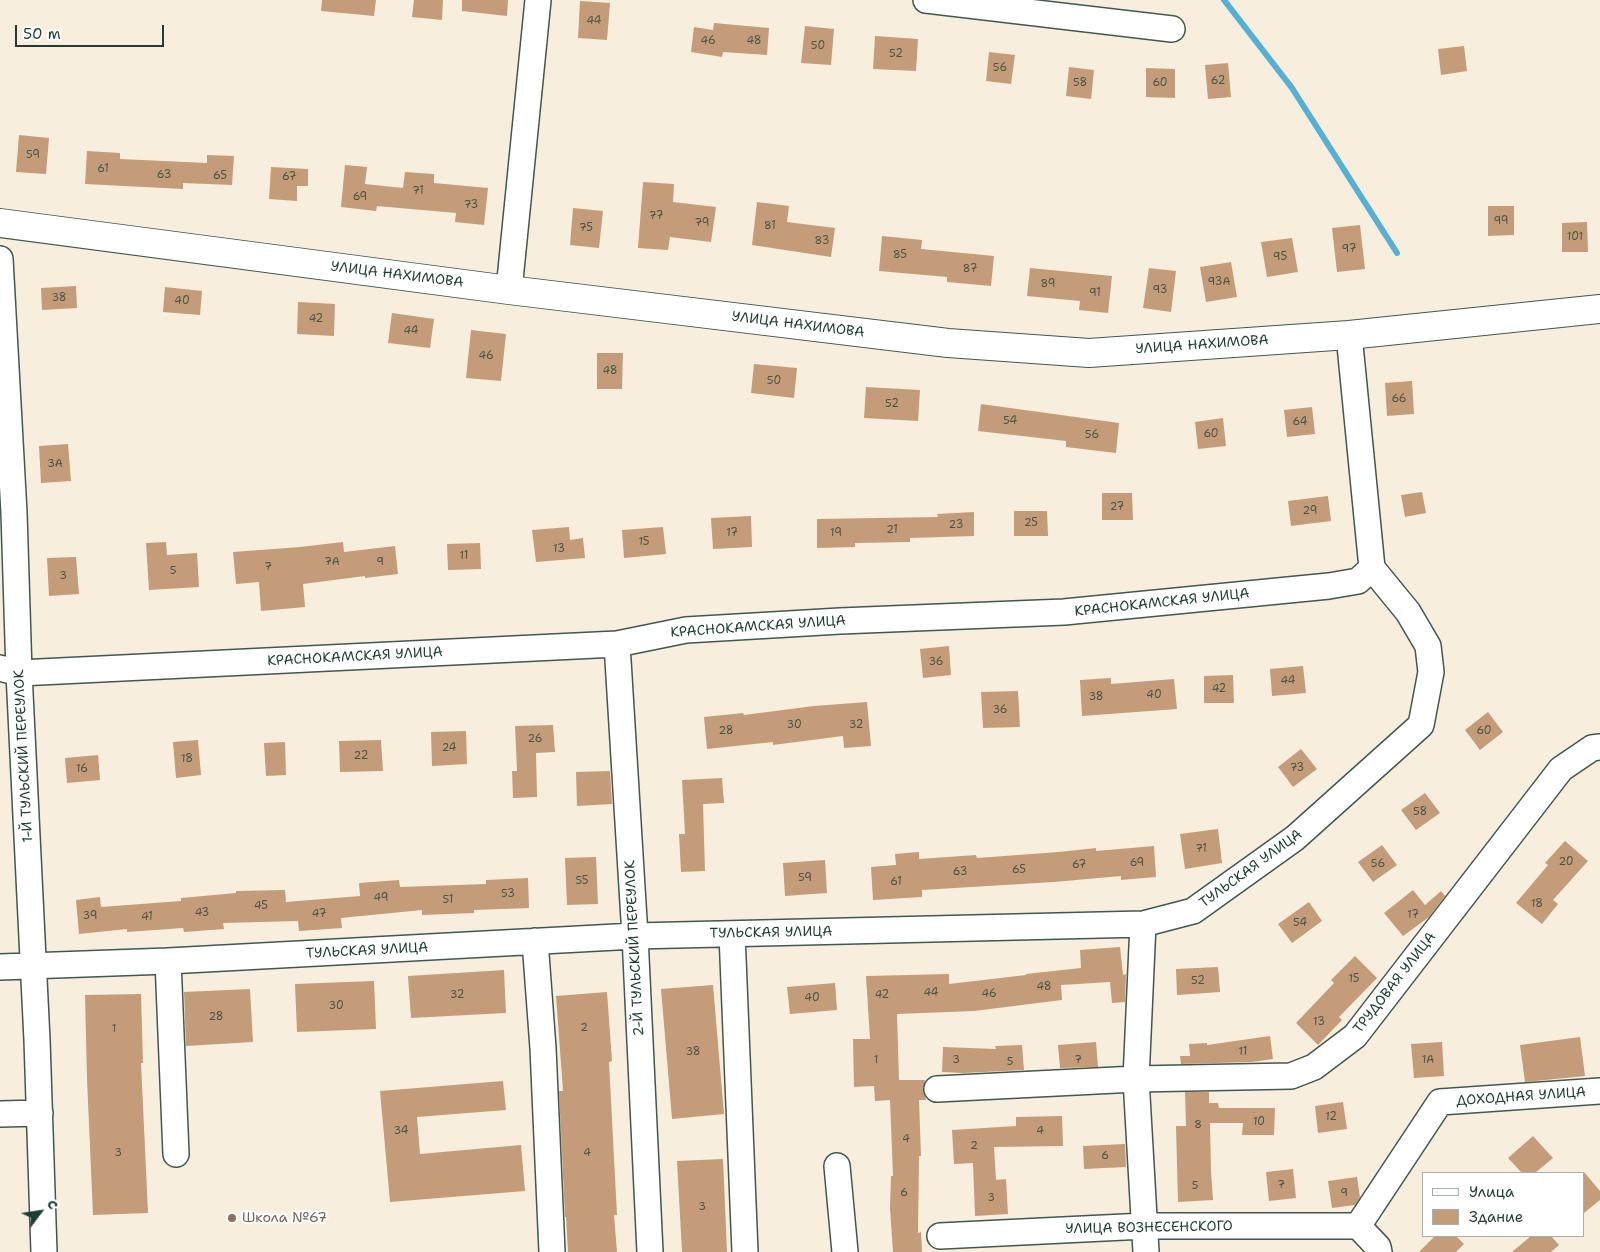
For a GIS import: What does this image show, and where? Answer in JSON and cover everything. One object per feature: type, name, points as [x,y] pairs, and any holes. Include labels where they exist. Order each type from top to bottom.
[{"type":"main road","name":"УЛИЦА НАХИМОВА","points":[[0,223],[509,290],[948,343],[1089,353],[1348,335],[1600,309]]},
{"type":"street","points":[[509,290],[538,0]]},
{"type":"street","points":[[926,0],[1172,29]]},
{"type":"street","name":"1-Й ТУЛЬСКИЙ ПЕРЕУЛОК","points":[[0,260],[14,513],[10,684],[34,965],[44,1252]]},
{"type":"street","points":[[1348,335],[1372,568]]},
{"type":"street","name":"КРАСНОКАМСКАЯ УЛИЦА","points":[[10,684],[618,644],[686,630],[840,620],[1064,612],[1329,586],[1358,581],[1372,568]]},
{"type":"street","name":"ТУЛЬСКАЯ УЛИЦА","points":[[0,967],[168,961],[635,936],[1143,924],[1193,911],[1295,838],[1421,725],[1431,672],[1428,646],[1408,612],[1372,568]]},
{"type":"street","name":"2-Й ТУЛЬСКИЙ ПЕРЕУЛОК","points":[[618,644],[635,936],[650,1252]]},
{"type":"street","name":"ТРУДОВАЯ УЛИЦА","points":[[937,1089],[1136,1079],[1292,1076],[1314,1067],[1355,1036],[1561,769],[1592,748],[1600,747]]},
{"type":"street","points":[[1143,924],[1136,1079],[1146,1252]]},
{"type":"street","points":[[732,934],[746,1252]]},
{"type":"street","points":[[535,941],[552,1252]]},
{"type":"street","points":[[168,961],[176,1154]]},
{"type":"street","name":"ДОХОДНАЯ УЛИЦА","points":[[1358,1226],[1440,1102],[1600,1091]]},
{"type":"street","points":[[0,1114],[40,1112]]},
{"type":"street","points":[[837,1166],[845,1252]]},
{"type":"street","name":"УЛИЦА ВОЗНЕСЕНСКОГО","points":[[940,1236],[1145,1226],[1358,1226]]},
{"type":"street","points":[[1358,1226],[1378,1247],[1379,1252]]},
{"type":"building","points":[[322,0],[376,0],[374,16],[321,11]]},
{"type":"building","points":[[414,0],[443,0],[442,20],[412,17]]},
{"type":"building","points":[[462,0],[508,0],[507,16],[462,11]]},
{"type":"building","points":[[580,1],[610,3],[607,40],[578,38]]},
{"type":"building","points":[[714,23],[769,28],[767,55],[723,52],[722,57],[691,52],[694,27],[713,30]]},
{"type":"building","points":[[805,26],[834,29],[831,65],[801,63]]},
{"type":"building","points":[[875,36],[918,39],[916,71],[873,69]]},
{"type":"building","points":[[1464,46],[1467,71],[1441,75],[1438,49]]},
{"type":"building","points":[[989,52],[1015,55],[1011,84],[986,81]]},
{"type":"building","points":[[1228,63],[1231,97],[1208,99],[1205,65]]},
{"type":"building","points":[[1069,67],[1094,70],[1091,99],[1066,96]]},
{"type":"building","points":[[1146,68],[1175,69],[1175,98],[1146,97]]},
{"type":"building","points":[[19,135],[49,138],[46,174],[16,172]]},
{"type":"building","points":[[87,151],[120,153],[120,159],[207,163],[207,155],[234,156],[232,185],[183,183],[183,189],[85,184]]},
{"type":"building","points":[[345,165],[367,167],[365,184],[403,188],[405,172],[434,174],[434,183],[488,188],[484,225],[455,222],[456,213],[377,206],[376,211],[341,207]]},
{"type":"building","points":[[271,167],[308,169],[308,186],[297,186],[297,201],[269,199]]},
{"type":"building","points":[[643,182],[674,184],[673,202],[716,207],[711,242],[670,237],[668,250],[638,248]]},
{"type":"building","points":[[757,202],[789,206],[787,222],[835,228],[831,257],[752,245]]},
{"type":"building","points":[[1488,206],[1514,206],[1514,235],[1488,236]]},
{"type":"building","points":[[573,208],[603,211],[599,248],[570,245]]},
{"type":"building","points":[[1587,222],[1588,252],[1562,252],[1562,223]]},
{"type":"building","points":[[1360,225],[1365,269],[1337,272],[1332,228]]},
{"type":"building","points":[[882,236],[922,240],[921,249],[994,256],[991,286],[947,282],[947,277],[879,271]]},
{"type":"building","points":[[1292,238],[1298,272],[1267,277],[1261,242]]},
{"type":"building","points":[[1231,262],[1237,297],[1206,302],[1200,267]]},
{"type":"building","points":[[1030,268],[1112,276],[1108,313],[1079,310],[1080,301],[1027,296]]},
{"type":"building","points":[[1149,268],[1176,271],[1171,312],[1143,308]]},
{"type":"building","points":[[76,286],[77,308],[42,310],[41,288]]},
{"type":"building","points":[[165,287],[202,291],[200,315],[163,312]]},
{"type":"building","points":[[298,302],[335,304],[334,336],[297,334]]},
{"type":"building","points":[[392,313],[434,319],[430,348],[388,343]]},
{"type":"building","points":[[471,330],[506,334],[501,381],[466,378]]},
{"type":"building","points":[[597,353],[623,353],[622,389],[597,389]]},
{"type":"building","points":[[754,364],[797,368],[794,398],[751,393]]},
{"type":"building","points":[[1412,381],[1414,414],[1387,416],[1385,383]]},
{"type":"building","points":[[866,387],[920,390],[918,421],[864,418]]},
{"type":"building","points":[[981,404],[1119,423],[1116,453],[1066,447],[1066,441],[978,431]]},
{"type":"building","points":[[1312,407],[1315,434],[1287,437],[1284,410]]},
{"type":"building","points":[[1223,418],[1226,446],[1198,449],[1195,422]]},
{"type":"building","points":[[68,444],[71,481],[41,483],[39,446]]},
{"type":"building","points":[[1422,492],[1426,513],[1405,517],[1401,495]]},
{"type":"building","points":[[1102,493],[1132,493],[1133,520],[1102,520]]},
{"type":"building","points":[[1328,496],[1331,521],[1291,526],[1288,501]]},
{"type":"building","points":[[1014,511],[1047,511],[1048,536],[1014,536]]},
{"type":"building","points":[[974,512],[974,536],[910,538],[910,542],[855,543],[855,547],[817,548],[817,519],[938,517],[937,514]]},
{"type":"building","points":[[751,516],[752,547],[713,549],[711,518]]},
{"type":"building","points":[[569,527],[570,540],[583,538],[585,558],[536,562],[532,530]]},
{"type":"building","points":[[663,527],[666,554],[624,558],[622,530]]},
{"type":"building","points":[[166,542],[167,555],[197,553],[199,587],[149,590],[146,543]]},
{"type":"building","points":[[343,542],[344,552],[395,546],[398,574],[303,584],[305,607],[261,611],[259,582],[236,584],[233,552]]},
{"type":"building","points":[[480,543],[481,569],[448,570],[447,544]]},
{"type":"building","points":[[76,557],[79,594],[49,596],[47,558]]},
{"type":"building","points":[[949,646],[951,675],[923,678],[920,649]]},
{"type":"building","points":[[1303,666],[1306,693],[1272,696],[1270,669]]},
{"type":"building","points":[[1233,675],[1234,703],[1204,703],[1204,676]]},
{"type":"building","points":[[1111,678],[1111,684],[1174,679],[1177,709],[1082,716],[1080,680]]},
{"type":"building","points":[[1018,691],[1020,727],[983,728],[981,692]]},
{"type":"building","points":[[867,702],[871,746],[844,748],[843,736],[773,745],[773,742],[707,749],[704,717],[743,713],[744,715],[814,706]]},
{"type":"building","points":[[1488,712],[1503,732],[1480,750],[1465,730]]},
{"type":"building","points":[[553,725],[555,752],[536,753],[537,797],[513,798],[512,771],[517,771],[515,726]]},
{"type":"building","points":[[466,731],[467,764],[432,766],[431,732]]},
{"type":"building","points":[[198,740],[201,775],[176,778],[173,742]]},
{"type":"building","points":[[381,740],[383,771],[340,772],[339,741]]},
{"type":"building","points":[[285,742],[286,775],[266,776],[264,743]]},
{"type":"building","points":[[1301,749],[1317,769],[1293,787],[1278,767]]},
{"type":"building","points":[[98,755],[100,780],[67,783],[65,758]]},
{"type":"building","points":[[610,771],[612,804],[577,806],[576,772]]},
{"type":"building","points":[[722,778],[724,803],[703,804],[705,871],[681,872],[679,834],[685,834],[682,780]]},
{"type":"building","points":[[1425,793],[1440,813],[1416,830],[1401,810]]},
{"type":"building","points":[[1218,829],[1222,863],[1185,869],[1180,834]]},
{"type":"building","points":[[1565,841],[1588,861],[1553,900],[1558,904],[1542,924],[1516,903],[1548,865],[1545,863]]},
{"type":"building","points":[[1382,845],[1397,865],[1373,882],[1358,862]]},
{"type":"building","points":[[1154,846],[1156,877],[1121,880],[1121,876],[922,890],[922,897],[873,900],[871,867],[896,865],[895,854],[919,852],[919,859],[976,855],[977,858],[1096,848],[1096,851]]},
{"type":"building","points":[[596,857],[598,904],[567,905],[565,858]]},
{"type":"building","points":[[825,860],[827,893],[785,896],[783,863]]},
{"type":"building","points":[[528,878],[529,908],[474,910],[474,913],[422,915],[422,910],[341,918],[342,928],[299,931],[298,921],[223,923],[224,929],[184,932],[183,928],[127,932],[127,929],[79,934],[76,900],[100,897],[101,907],[181,901],[181,898],[236,893],[236,891],[285,890],[286,902],[360,896],[359,883],[399,880],[400,887],[486,884],[486,880]]},
{"type":"building","points":[[1413,890],[1425,905],[1441,891],[1445,896],[1429,917],[1403,936],[1384,913]]},
{"type":"building","points":[[1309,902],[1322,921],[1292,943],[1278,924]]},
{"type":"building","points":[[1120,947],[1123,975],[1126,974],[1125,1002],[1112,1003],[1110,982],[1061,985],[1062,1000],[974,1011],[897,1014],[899,1080],[925,1080],[923,1089],[926,1100],[919,1100],[921,1156],[919,1156],[918,1233],[921,1232],[922,1252],[893,1252],[890,1208],[891,1176],[893,1176],[890,1100],[875,1101],[874,1086],[854,1087],[853,1039],[870,1039],[866,976],[949,974],[949,984],[1081,968],[1080,950]]},
{"type":"building","points":[[1355,956],[1377,978],[1339,1017],[1342,1020],[1318,1045],[1296,1023],[1334,983],[1331,980]]},
{"type":"building","points":[[1218,967],[1220,992],[1177,995],[1176,969]]},
{"type":"building","points":[[504,970],[506,1013],[411,1018],[408,976]]},
{"type":"building","points":[[374,981],[376,1029],[297,1032],[295,984]]},
{"type":"building","points":[[835,983],[837,1010],[790,1014],[787,987]]},
{"type":"building","points":[[713,985],[724,1114],[672,1119],[661,989]]},
{"type":"building","points":[[250,989],[253,1042],[186,1046],[184,992]]},
{"type":"building","points":[[607,992],[612,1061],[609,1062],[617,1215],[614,1215],[617,1252],[568,1252],[559,1091],[563,1091],[556,996]]},
{"type":"building","points":[[141,994],[143,1063],[141,1063],[148,1213],[93,1215],[85,995]]},
{"type":"building","points":[[1270,1036],[1273,1059],[1252,1062],[1181,1064],[1180,1056],[1190,1056],[1189,1044],[1207,1043],[1207,1045]]},
{"type":"building","points":[[1580,1037],[1585,1076],[1525,1082],[1520,1045]]},
{"type":"building","points":[[1096,1042],[1098,1067],[1060,1068],[1058,1045]]},
{"type":"building","points":[[1442,1042],[1444,1076],[1414,1078],[1411,1044]]},
{"type":"building","points":[[1022,1045],[1024,1070],[963,1073],[942,1072],[943,1047],[996,1049],[995,1046]]},
{"type":"building","points":[[503,1081],[506,1110],[417,1117],[420,1154],[521,1145],[525,1191],[390,1202],[380,1091]]},
{"type":"building","points":[[1185,1092],[1209,1092],[1209,1103],[1218,1103],[1219,1108],[1275,1108],[1274,1135],[1242,1135],[1243,1123],[1210,1123],[1213,1200],[1178,1202],[1176,1126],[1186,1126]]},
{"type":"building","points":[[1343,1102],[1347,1129],[1318,1133],[1315,1106]]},
{"type":"building","points":[[1062,1116],[1063,1146],[994,1147],[996,1180],[1006,1179],[1008,1214],[975,1216],[973,1163],[954,1164],[952,1130],[1016,1126],[1016,1117]]},
{"type":"building","points":[[1533,1136],[1553,1158],[1536,1172],[1521,1172],[1508,1158]]},
{"type":"building","points":[[1125,1144],[1126,1167],[1084,1169],[1083,1146]]},
{"type":"building","points":[[723,1159],[727,1252],[682,1252],[677,1161]]},
{"type":"building","points":[[1293,1169],[1296,1198],[1269,1201],[1266,1172]]},
{"type":"building","points":[[1585,1173],[1600,1191],[1600,1200],[1585,1212]]},
{"type":"building","points":[[1357,1177],[1360,1198],[1355,1205],[1332,1208],[1328,1181]]},
{"type":"building","points":[[1434,1237],[1457,1237],[1464,1244],[1456,1252],[1419,1252]]},
{"type":"building","points":[[1530,1237],[1552,1237],[1559,1245],[1551,1252],[1512,1252]]},
{"type":"waterway","points":[[1224,0],[1292,88],[1397,253]]},
{"type":"place","name":"Школа №67","points":[[232,1218]]}]
